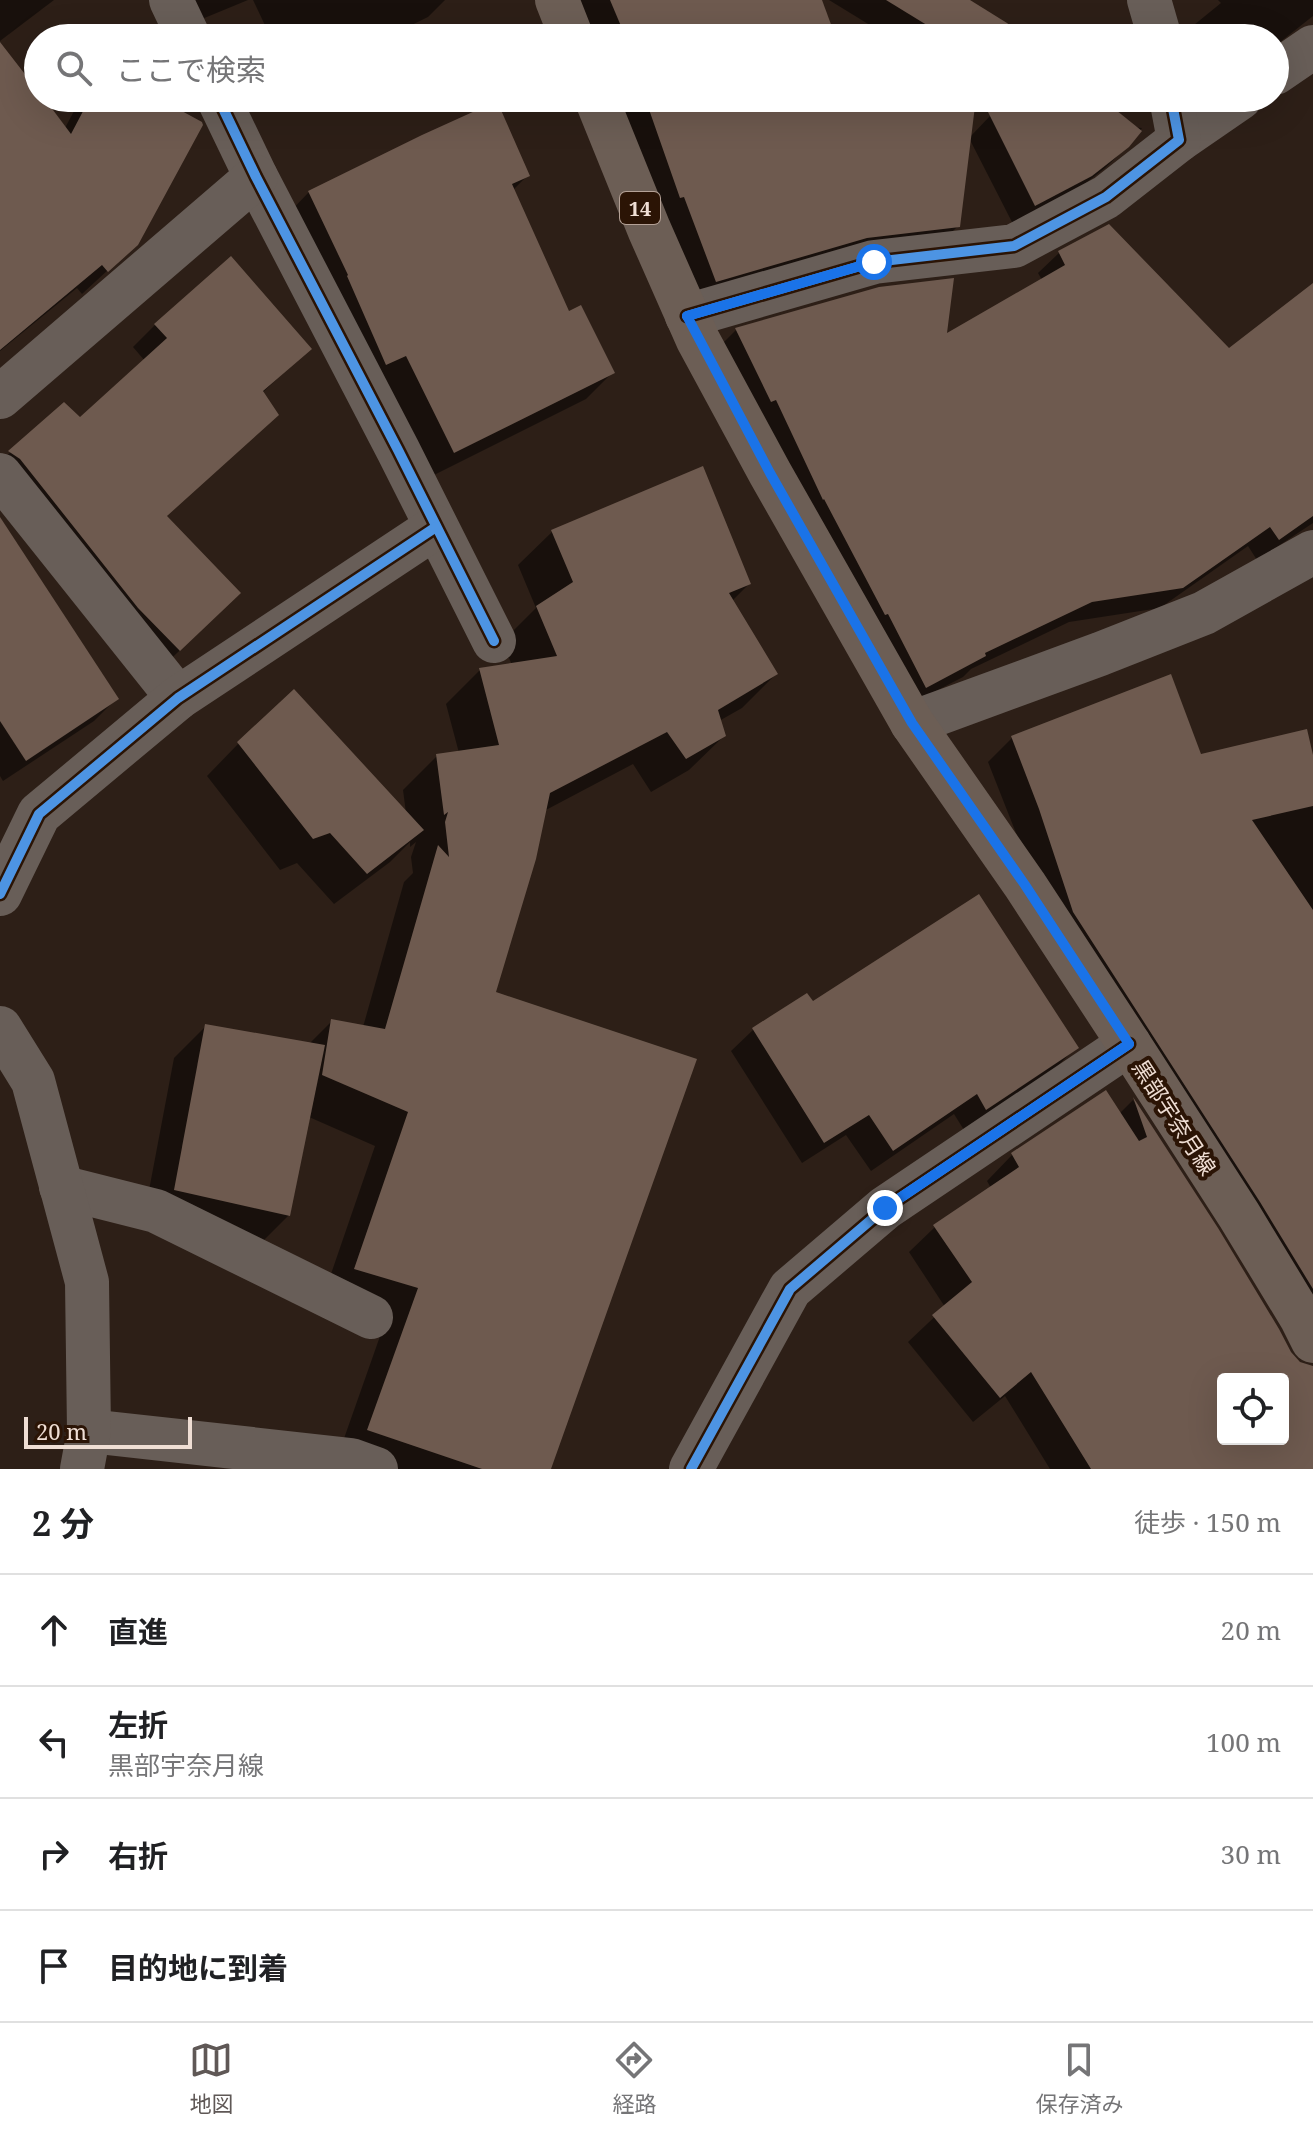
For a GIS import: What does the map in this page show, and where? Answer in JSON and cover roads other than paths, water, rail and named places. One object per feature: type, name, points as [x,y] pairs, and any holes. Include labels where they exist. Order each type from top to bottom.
[{"type":"main road","points":[[557,0],[566,24]]},
{"type":"main road","name":"黒部宇奈月線","points":[[602,112],[687,316],[770,473],[912,723],[1025,885],[1129,1044],[1239,1215],[1313,1341]]},
{"type":"street","points":[[171,0],[182,24]]},
{"type":"street","points":[[1149,0],[1156,24]]},
{"type":"street","points":[[1289,63],[1313,47]]},
{"type":"street","points":[[225,112],[494,641]]},
{"type":"street","points":[[1174,112],[1179,140]]},
{"type":"street","points":[[687,316],[874,262],[1014,246],[1106,197],[1220,112]]},
{"type":"street","points":[[0,397],[256,177]]},
{"type":"street","points":[[0,475],[178,698]]},
{"type":"street","points":[[0,894],[39,814],[178,698],[436,527]]},
{"type":"street","points":[[912,723],[1204,613],[1313,552]]},
{"type":"street","points":[[0,1028],[33,1081],[87,1282],[85,1450],[351,1460],[376,1469]]},
{"type":"street","points":[[691,1469],[790,1289],[885,1208],[1129,1044]]},
{"type":"street","points":[[61,1187],[156,1211],[371,1317]]}]
